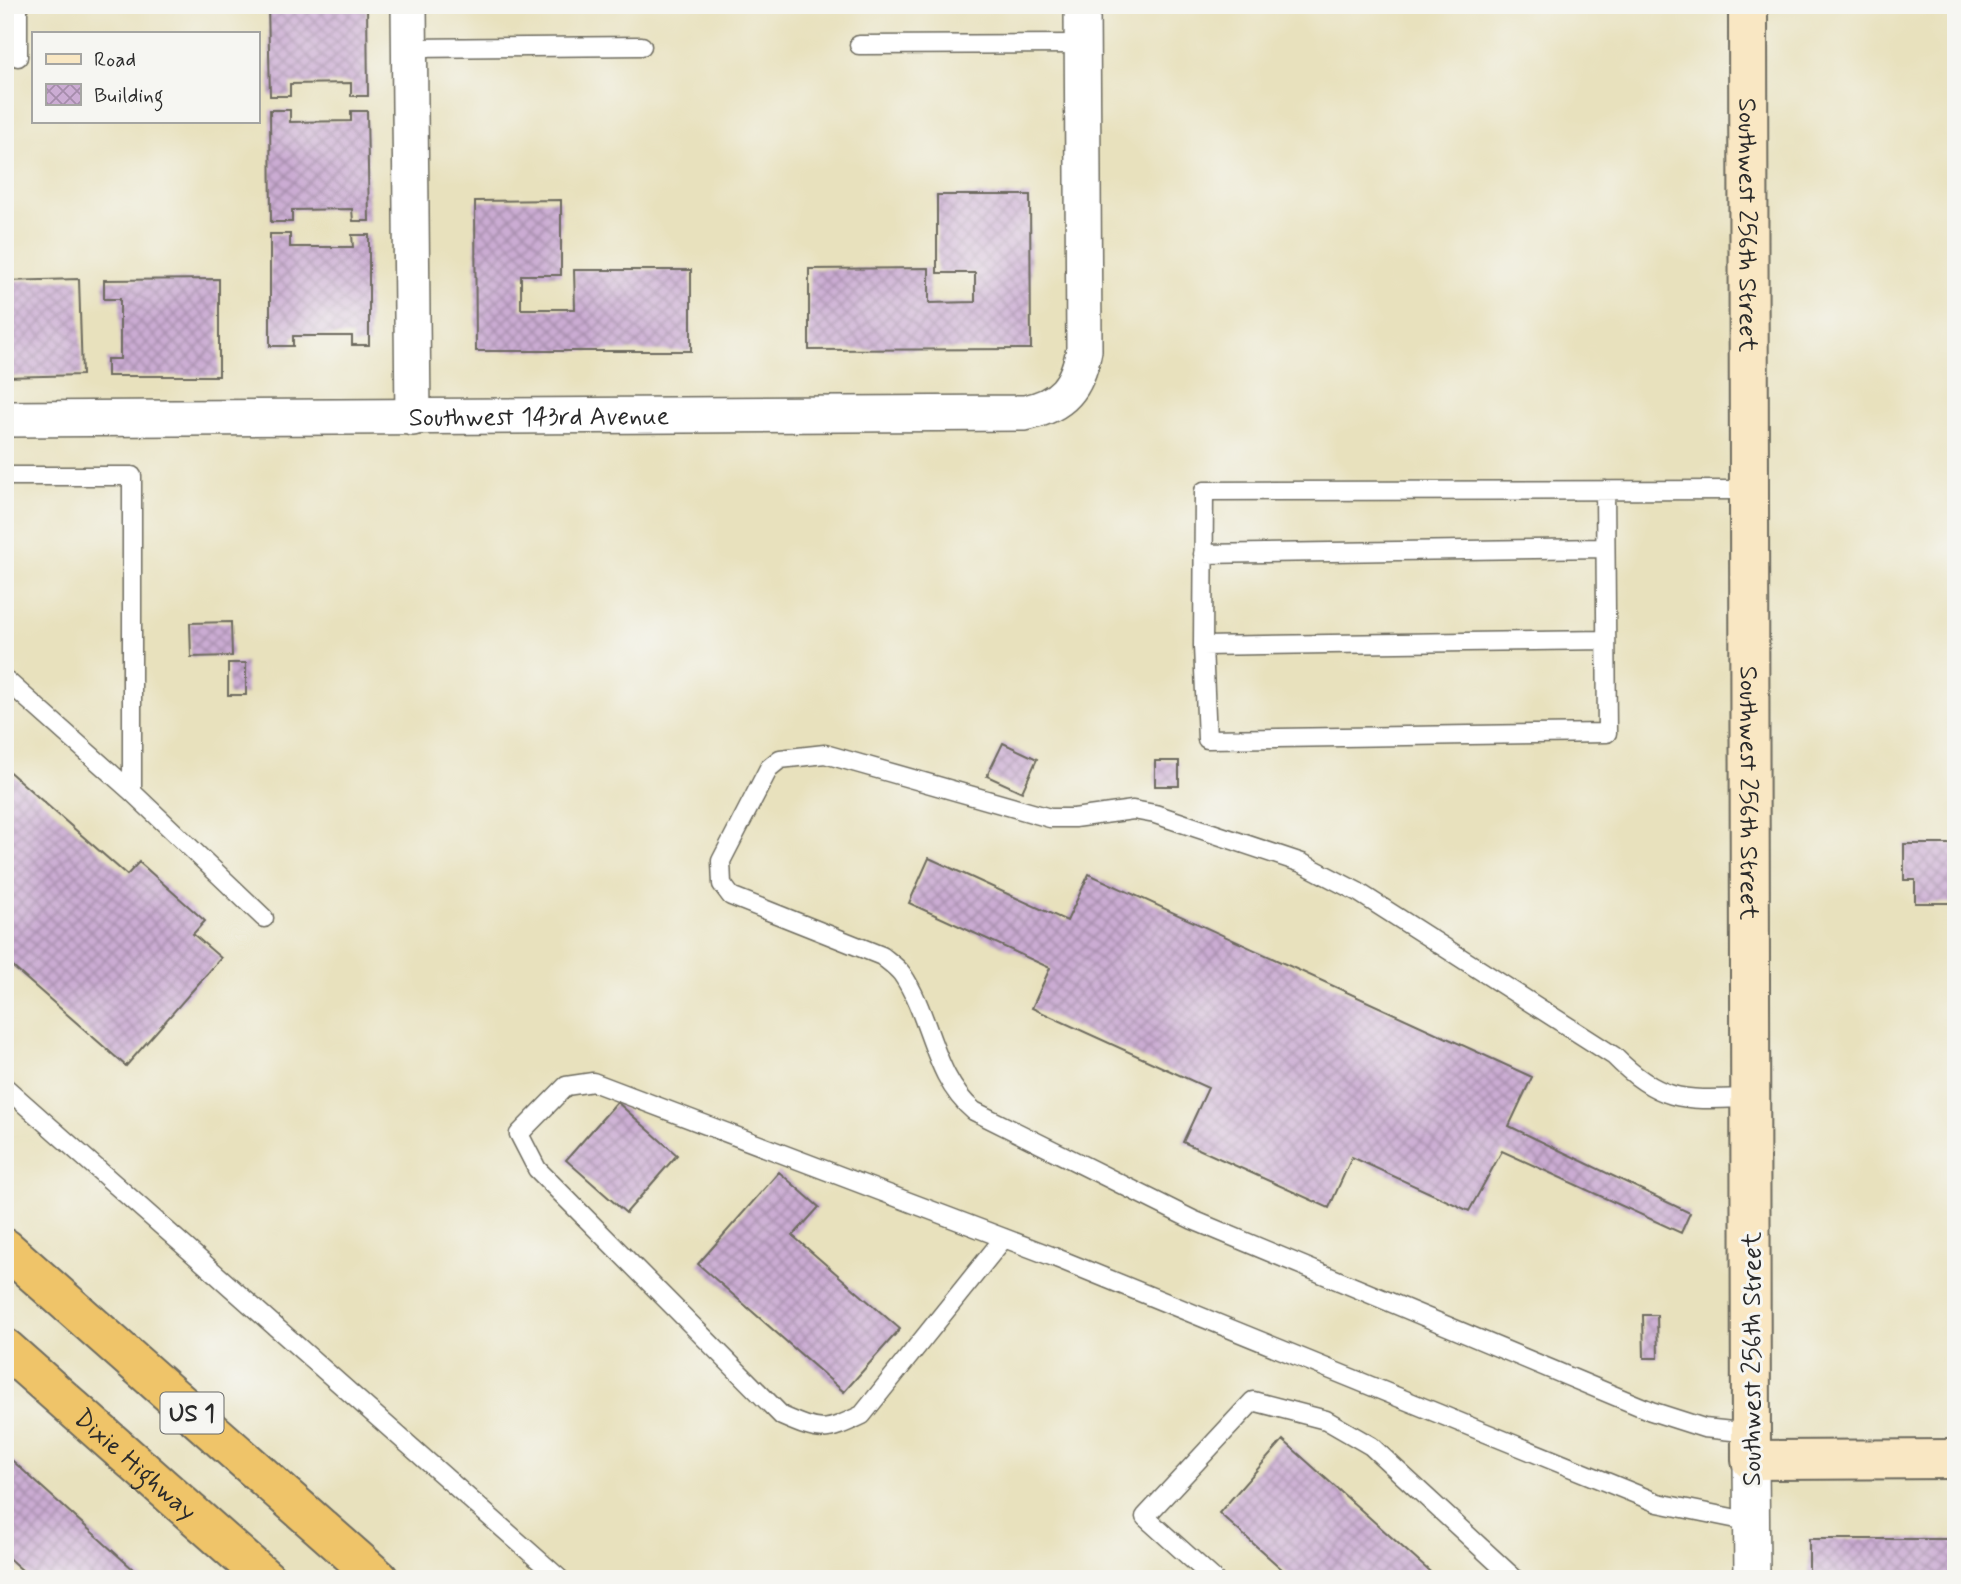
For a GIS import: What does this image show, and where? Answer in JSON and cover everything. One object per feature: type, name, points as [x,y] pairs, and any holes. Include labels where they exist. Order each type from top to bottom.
[{"type":"highway","name":"US 1","points":[[5,1248],[379,1579]]},
{"type":"highway","name":"Dixie Highway","points":[[5,1348],[266,1579]]},
{"type":"street","points":[[410,5],[413,418]]},
{"type":"street","points":[[1082,5],[1082,44]]},
{"type":"street","name":"Southwest 256th Street","points":[[1748,5],[1752,1579]]},
{"type":"street","name":"Southwest 143rd Avenue","points":[[5,419],[1025,413],[1041,410],[1056,402],[1076,380],[1084,350],[1082,44]]},
{"type":"street","points":[[1751,1447],[1956,1459]]},
{"type":"lane","points":[[18,5],[18,57]]},
{"type":"lane","points":[[859,45],[1082,44]]},
{"type":"lane","points":[[410,48],[642,46]]},
{"type":"lane","points":[[5,476],[132,476],[132,792]]},
{"type":"lane","points":[[1605,490],[1607,733],[1207,739],[1203,646],[1204,491],[1605,490],[1749,490]]},
{"type":"lane","points":[[1203,554],[1605,548]]},
{"type":"lane","points":[[1203,646],[1606,640]]},
{"type":"lane","points":[[5,679],[132,792],[264,918]]},
{"type":"lane","points":[[1750,1098],[1702,1099],[1664,1094],[1635,1078],[1614,1056],[1358,892],[1302,863],[1154,814],[1133,810],[1074,818],[1050,818],[825,754],[797,757],[780,759],[769,768],[721,861],[722,884],[731,896],[882,956],[901,972],[914,996],[947,1077],[960,1099],[974,1111],[1193,1220],[1651,1411],[1751,1447]]},
{"type":"lane","points":[[1004,1238],[862,1415],[832,1429],[809,1428],[782,1416],[537,1169],[519,1133],[566,1086],[593,1082],[1004,1238],[1658,1503],[1752,1522]]},
{"type":"lane","points":[[5,1087],[560,1579]]},
{"type":"lane","points":[[1214,1579],[1145,1517],[1253,1401],[1326,1420],[1371,1446],[1515,1579]]},
{"type":"building","points":[[268,5],[367,5],[368,96],[351,96],[351,83],[290,84],[290,96],[270,96]]},
{"type":"building","points":[[270,110],[290,110],[290,122],[351,121],[351,111],[367,111],[369,221],[353,221],[352,209],[292,210],[292,222],[271,222]]},
{"type":"building","points":[[937,195],[1030,195],[1031,349],[809,350],[809,269],[929,268],[929,303],[975,302],[975,273],[937,273]]},
{"type":"building","points":[[561,200],[561,275],[521,275],[521,309],[575,309],[574,270],[691,270],[691,351],[476,351],[475,201]]},
{"type":"building","points":[[270,234],[290,234],[290,247],[353,247],[352,235],[369,235],[369,345],[352,345],[352,336],[293,336],[293,346],[270,346]]},
{"type":"building","points":[[79,279],[82,375],[5,377],[5,281]]},
{"type":"building","points":[[219,279],[219,376],[107,376],[107,359],[120,359],[120,299],[104,299],[104,280]]},
{"type":"building","points":[[231,622],[232,656],[191,657],[190,623]]},
{"type":"building","points":[[228,663],[246,663],[246,695],[228,695]]},
{"type":"building","points":[[1003,743],[1037,759],[1022,792],[987,776]]},
{"type":"building","points":[[1155,761],[1179,761],[1179,786],[1155,786]]},
{"type":"building","points":[[5,768],[127,875],[139,862],[205,921],[193,934],[221,958],[126,1066],[5,960]]},
{"type":"building","points":[[1904,844],[1956,844],[1956,903],[1915,903],[1915,880],[1904,880]]},
{"type":"building","points":[[929,858],[1067,921],[1089,874],[1532,1077],[1509,1126],[1690,1213],[1681,1233],[1502,1151],[1469,1211],[1352,1157],[1329,1208],[1183,1142],[1208,1088],[1032,1008],[1050,968],[909,903]]},
{"type":"building","points":[[617,1102],[677,1155],[626,1213],[566,1160]]},
{"type":"building","points":[[779,1172],[819,1207],[793,1236],[900,1329],[844,1392],[698,1264]]},
{"type":"building","points":[[1643,1315],[1657,1315],[1658,1358],[1644,1358]]},
{"type":"building","points":[[1283,1440],[1438,1579],[1293,1579],[1219,1513]]},
{"type":"building","points":[[5,1454],[144,1579],[32,1579],[5,1555]]},
{"type":"building","points":[[1809,1539],[1956,1539],[1956,1579],[1809,1579]]}]
